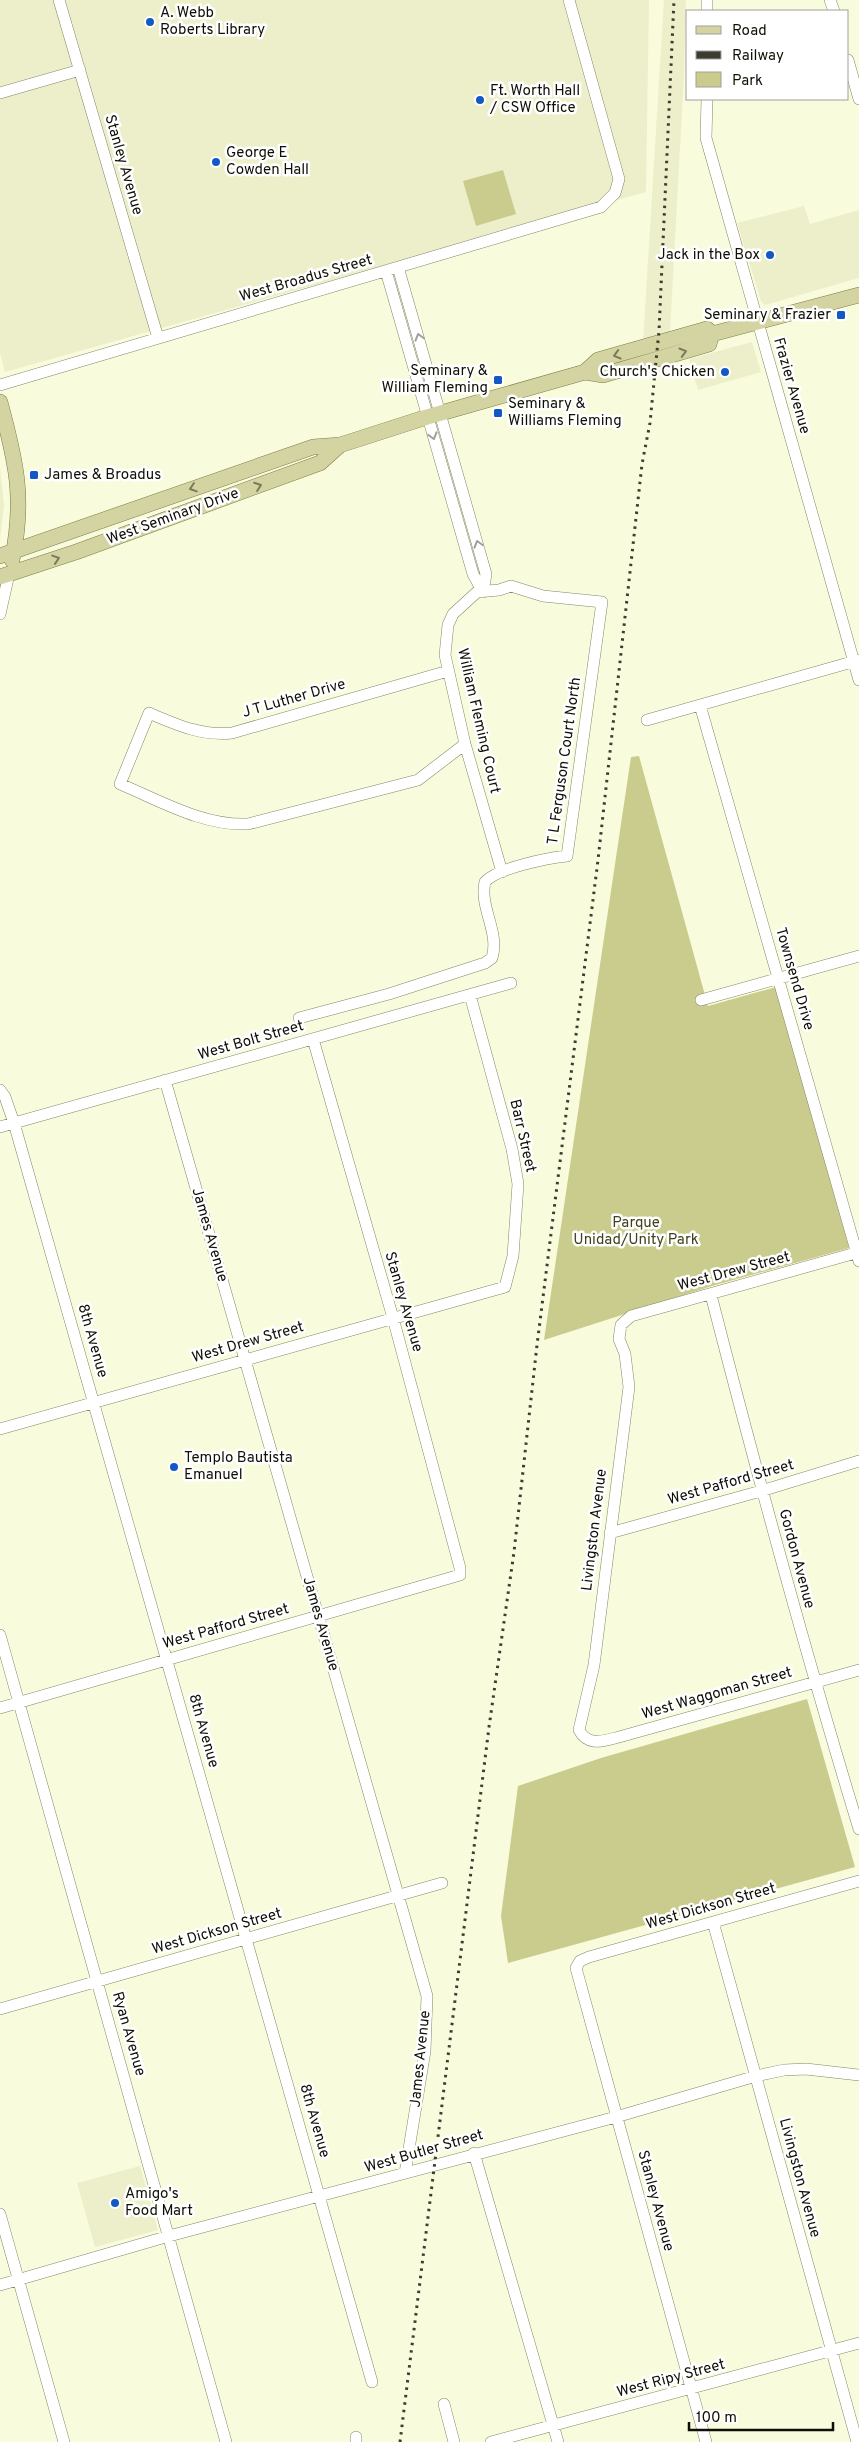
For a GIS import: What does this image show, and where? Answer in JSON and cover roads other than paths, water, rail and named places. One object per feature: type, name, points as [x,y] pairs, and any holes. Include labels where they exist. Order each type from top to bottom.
[{"type":"main road","name":"West Seminary Drive","points":[[7,554],[313,447],[340,445],[434,415],[585,372],[598,360],[706,329],[712,334],[859,294]]},
{"type":"main road","points":[[0,402],[15,459],[19,491],[5,575]]},
{"type":"main road","name":"West Seminary Drive","points":[[5,575],[320,463],[340,445]]},
{"type":"street","name":"Stanley Avenue","points":[[59,0],[158,338]]},
{"type":"street","name":"West Broadus Street","points":[[0,385],[595,209],[608,202],[615,193],[619,179],[569,0]]},
{"type":"street","points":[[849,64],[859,99]]},
{"type":"street","points":[[0,93],[80,70]]},
{"type":"street","name":"Frazier Avenue","points":[[707,100],[706,138],[757,322],[856,660],[859,680]]},
{"type":"street","points":[[398,267],[434,415],[446,481],[472,574],[483,592]]},
{"type":"street","points":[[386,271],[434,415],[459,477],[486,574],[483,592]]},
{"type":"street","points":[[446,481],[459,477]]},
{"type":"street","points":[[0,614],[5,575]]},
{"type":"street","name":"T L Ferguson Court North","points":[[299,1018],[388,994],[485,963],[492,958],[494,941],[483,890],[488,878],[553,857],[567,856],[602,602],[543,596],[511,586],[483,592]]},
{"type":"street","name":"William Fleming Court","points":[[483,592],[477,592],[464,602],[454,614],[448,625],[445,655],[465,744],[502,872]]},
{"type":"street","points":[[647,720],[856,660]]},
{"type":"street","name":"J T Luther Drive","points":[[448,671],[232,733],[194,732],[149,713],[120,784],[211,821],[248,824],[418,780],[465,744]]},
{"type":"street","name":"Townsend Drive","points":[[700,705],[858,1255]]},
{"type":"street","points":[[701,1000],[859,956]]},
{"type":"street","name":"West Bolt Street","points":[[0,1127],[511,983]]},
{"type":"street","name":"Barr Street","points":[[470,995],[512,1149],[518,1184],[513,1256],[505,1287]]},
{"type":"street","name":"Stanley Avenue","points":[[313,1039],[393,1318],[460,1574]]},
{"type":"street","name":"James Avenue","points":[[165,1080],[400,1896],[427,1996],[428,2021],[425,2051],[405,2173]]},
{"type":"street","name":"8th Avenue","points":[[0,1090],[5,1097],[14,1123],[372,2382]]},
{"type":"street","name":"West Drew Street","points":[[621,1325],[631,1316],[643,1311],[711,1295],[858,1255]]},
{"type":"street","name":"West Drew Street","points":[[0,1429],[505,1287]]},
{"type":"street","name":"Gordon Avenue","points":[[711,1295],[761,1491],[814,1682],[859,1829]]},
{"type":"street","name":"Livingston Avenue","points":[[583,1737],[579,1730],[594,1665],[630,1387],[625,1354],[619,1339],[621,1325]]},
{"type":"street","name":"West Pafford Street","points":[[610,1533],[761,1491],[859,1460]]},
{"type":"street","name":"West Pafford Street","points":[[0,1708],[460,1574]]},
{"type":"street","name":"Ryan Avenue","points":[[0,1635],[226,2442]]},
{"type":"street","name":"West Waggoman Street","points":[[583,1737],[593,1743],[620,1737],[859,1670]]},
{"type":"street","name":"West Dickson Street","points":[[576,1968],[580,1961],[589,1957],[859,1881]]},
{"type":"street","name":"West Dickson Street","points":[[0,2009],[442,1883]]},
{"type":"street","name":"Livingston Avenue","points":[[713,1922],[857,2442]]},
{"type":"street","name":"Stanley Avenue","points":[[576,1968],[706,2442]]},
{"type":"street","name":"West Butler Street","points":[[0,2285],[169,2236],[616,2116],[756,2076],[784,2070],[806,2069],[859,2075]]},
{"type":"street","points":[[474,2153],[558,2442]]},
{"type":"street","points":[[0,2214],[64,2442]]},
{"type":"street","name":"West Ripy Street","points":[[491,2442],[859,2343]]},
{"type":"street","points":[[444,2404],[454,2442]]},
{"type":"railway","points":[[400,2442],[489,1727],[514,1552],[537,1345],[598,860],[642,464],[650,423],[659,331],[674,0]]},
{"type":"place","name":"A. Webb Roberts Library","points":[[150,22]]},
{"type":"place","name":"Ft. Worth Hall / CSW Office","points":[[480,100]]},
{"type":"place","name":"George E Cowden Hall","points":[[216,162]]},
{"type":"place","name":"Jack in the Box","points":[[770,255]]},
{"type":"place","name":"Seminary & Frazier","points":[[841,315]]},
{"type":"place","name":"Church's Chicken","points":[[725,372]]},
{"type":"place","name":"Seminary & William Fleming","points":[[498,380]]},
{"type":"place","name":"Seminary & Williams Fleming","points":[[498,413]]},
{"type":"place","name":"James & Broadus","points":[[34,475]]},
{"type":"place","name":"Templo Bautista Emanuel","points":[[174,1467]]},
{"type":"place","name":"Amigo's Food Mart","points":[[115,2203]]},
{"type":"park label","name":"Parque Unidad/Unity Park","points":[[636,1232]]}]
